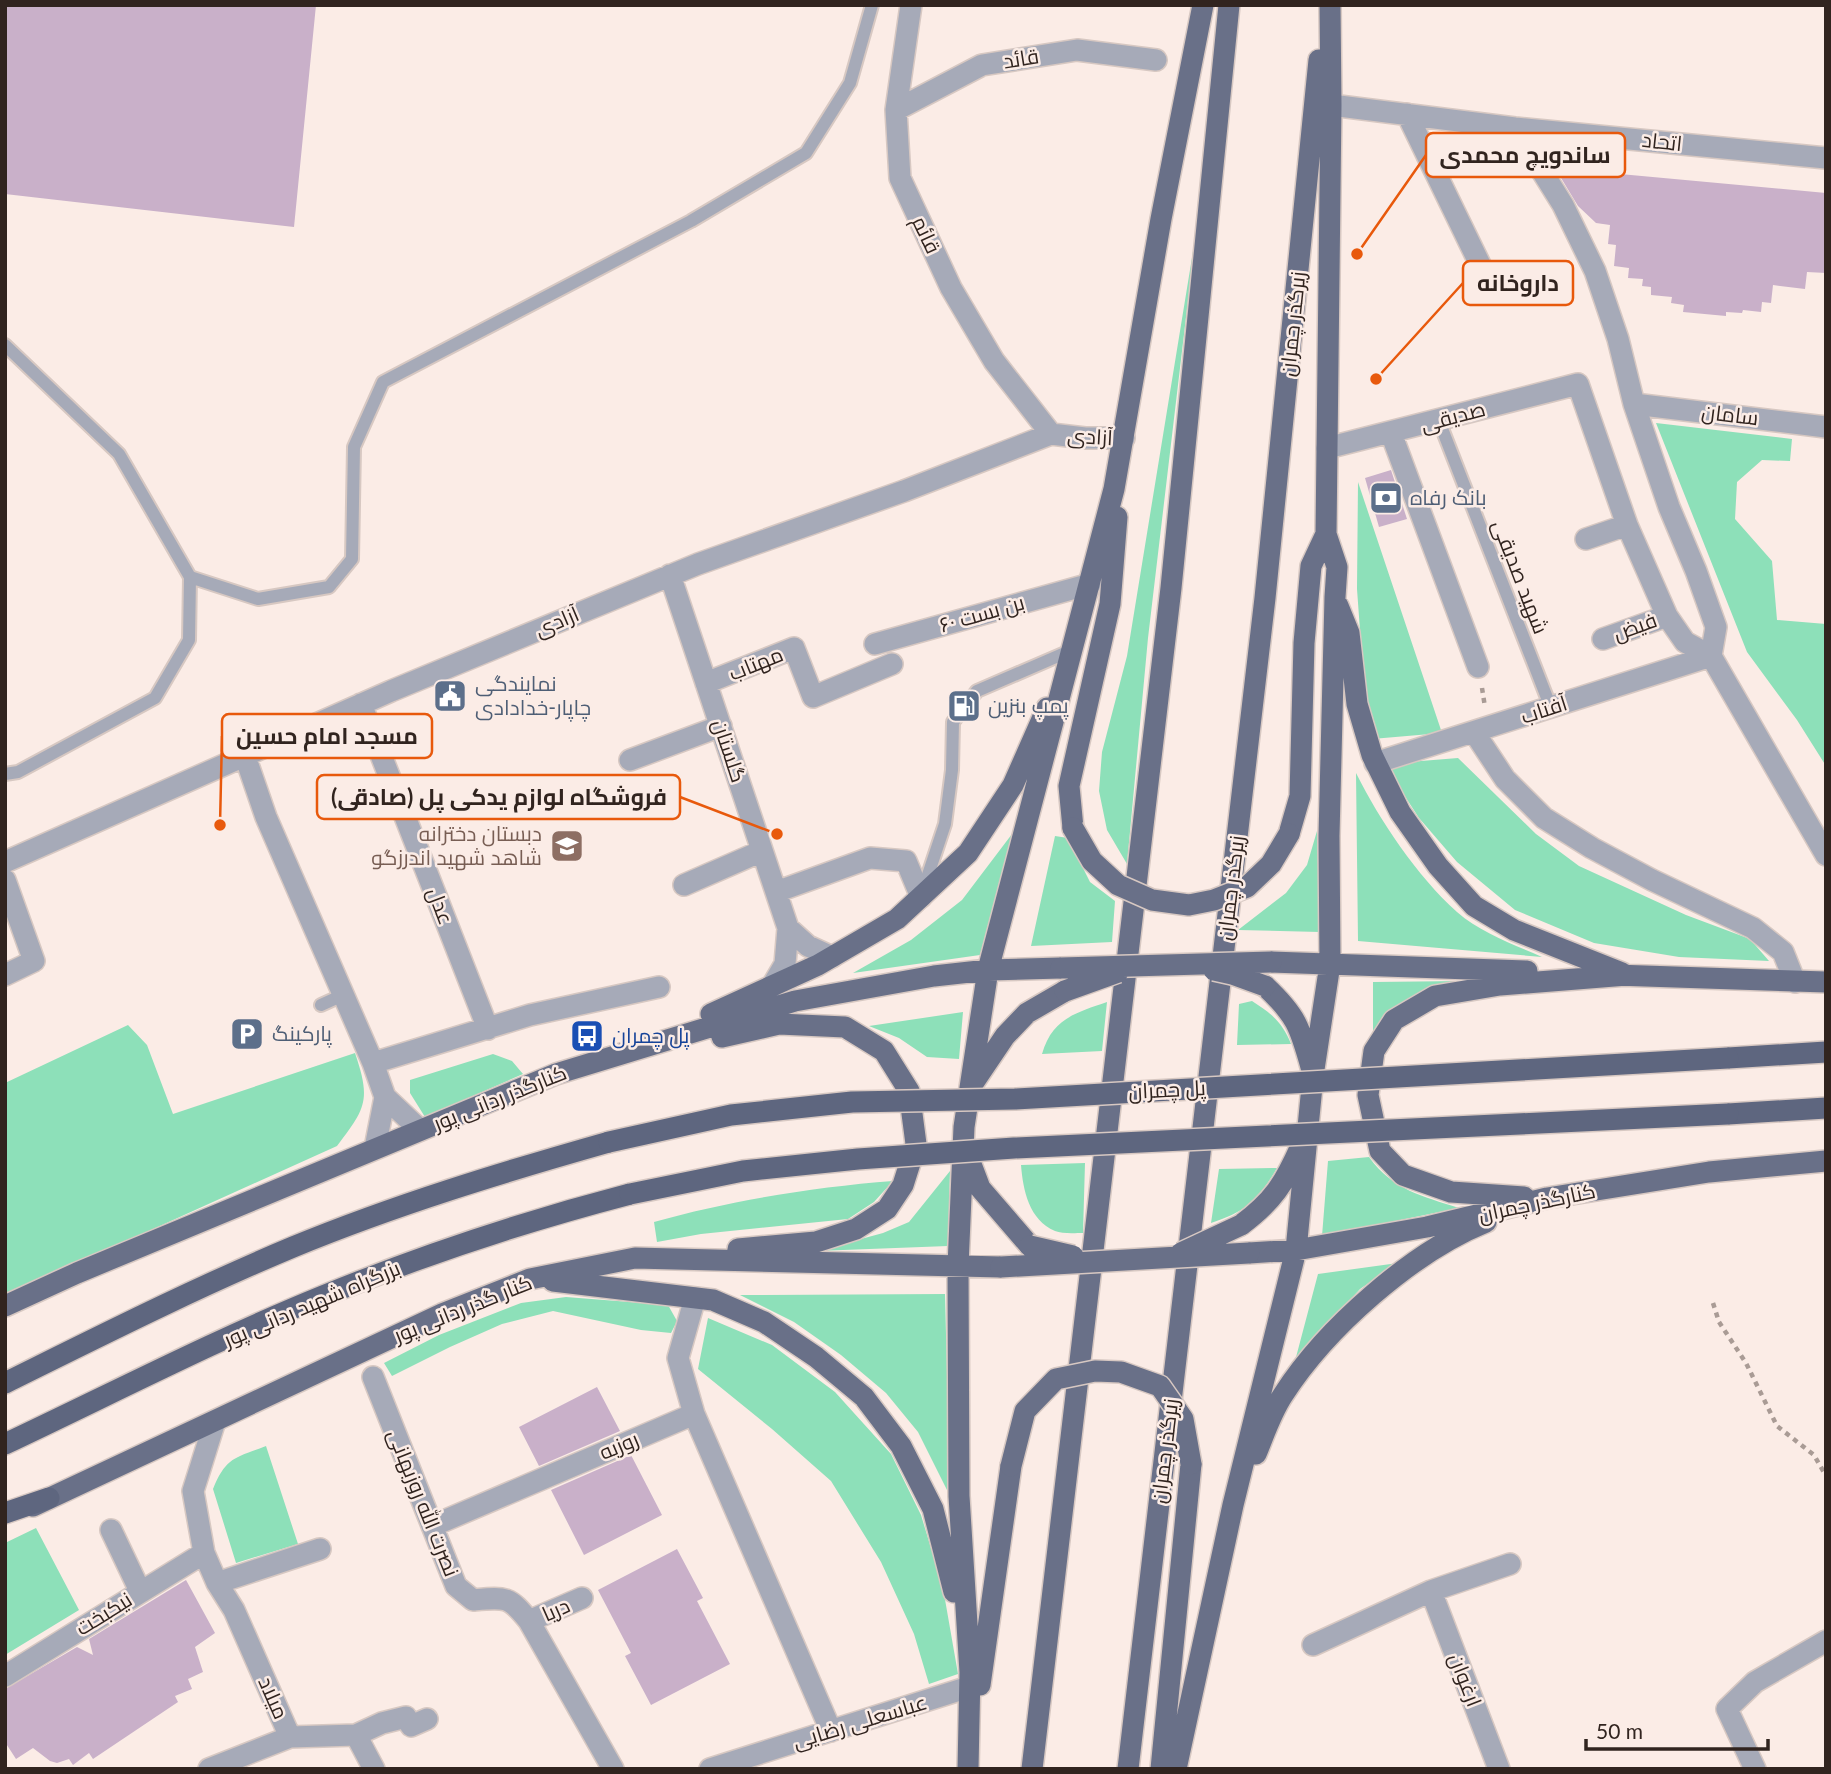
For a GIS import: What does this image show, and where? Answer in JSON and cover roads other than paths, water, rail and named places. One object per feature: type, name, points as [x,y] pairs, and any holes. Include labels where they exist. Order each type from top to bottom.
[{"type":"highway","name":"پل چمران","points":[[5,1383],[293,1247],[485,1178],[610,1142],[731,1115],[852,1102],[1015,1099],[1826,1052]]},
{"type":"highway","name":"بزرگراه شهید ردانی پور","points":[[5,1444],[165,1367],[321,1297],[420,1258],[569,1210],[630,1194],[743,1171],[871,1158],[1014,1148],[1826,1108]]},
{"type":"highway","points":[[5,1516],[49,1498]]},
{"type":"main road","points":[[969,1769],[970,1680],[959,1496],[958,1266],[963,1142],[970,1087],[988,970],[1114,489],[1161,219],[1203,5]]},
{"type":"main road","points":[[1032,1769],[1171,588],[1229,5]]},
{"type":"main road","points":[[1177,1769],[1233,1505],[1296,1250],[1313,1076],[1330,964],[1329,836],[1337,567],[1326,534],[1332,105],[1327,5]]},
{"type":"main road","name":"زیرگذر چمران","points":[[1128,1769],[1265,598],[1327,5]]},
{"type":"main road","points":[[1124,438],[1110,604],[1069,786],[1073,828],[1092,861],[1118,884],[1152,900],[1189,905],[1214,900],[1247,887],[1271,864],[1289,834],[1300,796],[1304,643],[1311,566],[1326,534]]},
{"type":"main road","points":[[1335,597],[1349,633],[1357,704],[1375,763],[1400,813],[1438,866],[1474,906],[1514,930],[1627,975]]},
{"type":"main road","points":[[556,1074],[613,1048],[723,1010],[832,957],[897,919],[968,853],[1013,785],[1073,650]]},
{"type":"main road","points":[[1181,964],[1271,962],[1826,982]]},
{"type":"main road","points":[[1181,964],[1232,974],[1265,986],[1287,1006],[1301,1032],[1313,1076]]},
{"type":"main road","name":"کنارگذر ردانی پور","points":[[5,1306],[77,1273],[556,1074],[794,1001],[934,976],[988,970],[1181,964]]},
{"type":"main road","points":[[970,1087],[1005,1036],[1027,1013],[1065,991],[1136,966]]},
{"type":"main road","points":[[1546,1198],[1451,1192],[1403,1175],[1381,1150],[1368,1095],[1374,1051],[1394,1020],[1435,996],[1500,985],[1627,975]]},
{"type":"main road","points":[[556,1074],[779,1024],[845,1027],[884,1051],[909,1091],[916,1144],[903,1185],[887,1209],[856,1229],[816,1242],[635,1258]]},
{"type":"main road","points":[[1169,1258],[1241,1225],[1267,1206],[1288,1175],[1308,1129]]},
{"type":"main road","points":[[963,1142],[980,1188],[1030,1246],[1098,1262]]},
{"type":"main road","name":"کنارگذر چمران","points":[[1098,1262],[1296,1250],[1427,1227],[1546,1198],[1709,1172],[1826,1161]]},
{"type":"main road","points":[[1233,1505],[1281,1398],[1309,1358],[1345,1322],[1395,1275],[1433,1250],[1475,1227],[1546,1198]]},
{"type":"main road","name":"کنار گذر ردانی پور","points":[[49,1498],[442,1314],[530,1279],[635,1258],[1001,1267],[1098,1262]]},
{"type":"main road","points":[[530,1279],[713,1300],[764,1322],[816,1357],[864,1397],[901,1446],[933,1509],[949,1568],[970,1680]]},
{"type":"main road","points":[[969,1769],[1011,1466],[1025,1411],[1056,1380],[1095,1371],[1121,1372],[1160,1386],[1184,1419],[1191,1464],[1161,1769]]},
{"type":"street","name":"قائم","points":[[911,5],[896,110],[900,178],[951,288],[994,361],[1051,434]]},
{"type":"street","name":"قائد","points":[[896,110],[982,65],[1077,50],[1156,60]]},
{"type":"street","name":"اتحاد","points":[[1332,105],[1515,128],[1826,158]]},
{"type":"street","points":[[1407,114],[1490,285]]},
{"type":"street","points":[[1515,128],[1563,205],[1595,271],[1618,339],[1634,404],[1669,507],[1716,627],[1711,656]]},
{"type":"street","name":"صدیقی","points":[[1327,448],[1578,384],[1627,525]]},
{"type":"street","name":"سامان","points":[[1634,404],[1826,427]]},
{"type":"street","points":[[1391,433],[1478,667]]},
{"type":"street","name":"آزادی","points":[[5,862],[361,704],[670,575],[904,491],[1051,434],[1085,438],[1124,438]]},
{"type":"street","points":[[1586,539],[1627,525],[1667,616],[1685,642],[1711,656],[1826,855]]},
{"type":"street","name":"گلستان","points":[[670,575],[788,928]]},
{"type":"street","name":"بن بست ۶۰","points":[[875,644],[1090,584]]},
{"type":"street","name":"فیض","points":[[1603,639],[1667,616]]},
{"type":"street","name":"مهتاب","points":[[706,683],[794,648],[813,697],[892,664]]},
{"type":"street","name":"آفتاب","points":[[1375,763],[1711,656]]},
{"type":"street","name":"عدل","points":[[361,704],[488,1029]]},
{"type":"street","points":[[629,760],[721,726]]},
{"type":"street","points":[[1481,730],[1505,779],[1544,818],[1592,848],[1652,880],[1753,928],[1783,952],[1795,982]]},
{"type":"street","points":[[245,756],[266,817],[373,1063],[384,1097],[375,1148]]},
{"type":"street","points":[[684,885],[762,851]]},
{"type":"street","points":[[776,892],[870,858],[906,861],[921,897]]},
{"type":"street","points":[[5,880],[34,961],[5,975]]},
{"type":"street","points":[[788,928],[808,946],[832,957]]},
{"type":"street","points":[[771,988],[785,964],[788,928]]},
{"type":"street","points":[[373,1063],[530,1015],[659,987]]},
{"type":"street","points":[[384,1097],[420,1130]]},
{"type":"street","points":[[695,1298],[678,1358],[694,1414],[831,1731]]},
{"type":"street","name":"نصرت الله روزبهانی","points":[[373,1377],[456,1586],[473,1600],[494,1598],[513,1602],[530,1621],[605,1766]]},
{"type":"street","name":"روزبه","points":[[432,1526],[694,1414]]},
{"type":"street","name":"میلاد","points":[[215,1421],[193,1491],[204,1552],[234,1610],[290,1737],[223,1767]]},
{"type":"street","points":[[111,1530],[139,1591]]},
{"type":"street","points":[[218,1583],[320,1549]]},
{"type":"street","name":"نیکبخت","points":[[5,1676],[204,1552]]},
{"type":"street","points":[[1313,1645],[1430,1591],[1510,1564]]},
{"type":"street","name":"ارغوان","points":[[1430,1591],[1499,1769]]},
{"type":"street","name":"دریا","points":[[530,1621],[582,1598]]},
{"type":"street","points":[[1755,1769],[1727,1709],[1755,1682],[1826,1641]]},
{"type":"street","name":"عباسعلی رضایی","points":[[710,1769],[831,1731],[970,1680]]},
{"type":"street","points":[[290,1737],[356,1735],[383,1723],[406,1717],[411,1726],[427,1719]]},
{"type":"street","points":[[356,1735],[374,1769]]},
{"type":"lane","points":[[190,577],[258,599],[329,587],[352,559],[354,447],[383,382],[691,221],[806,153],[850,83],[872,5]]},
{"type":"lane","points":[[5,345],[120,454],[190,577],[188,640],[155,698],[18,772],[5,774]]},
{"type":"lane","name":"شهید صدیقی","points":[[1439,421],[1551,708]]},
{"type":"lane","points":[[921,897],[945,824],[952,770],[953,722],[977,691],[1073,650]]},
{"type":"lane","points":[[321,1005],[343,995]]},
{"type":"place","name":"ساندویچ محمدی","points":[[1357,254]]},
{"type":"place","name":"داروخانه","points":[[1376,379]]},
{"type":"place","name":"بانک رفاه","points":[[1386,498]]},
{"type":"place","name":"نمایندگی چاپار-خدادادی","points":[[450,696]]},
{"type":"place","name":"پمپ بنزین","points":[[964,706]]},
{"type":"place","name":"مسجد امام حسین","points":[[220,825]]},
{"type":"place","name":"فروشگاه لوازم یدکی پل (صادقی)","points":[[777,834]]},
{"type":"place","name":"دبستان دخترانه شاهد شهید اندرزگو","points":[[567,846]]},
{"type":"place","name":"پارکینگ","points":[[247,1034]]},
{"type":"place","name":"پل چمران","points":[[587,1036]]}]
